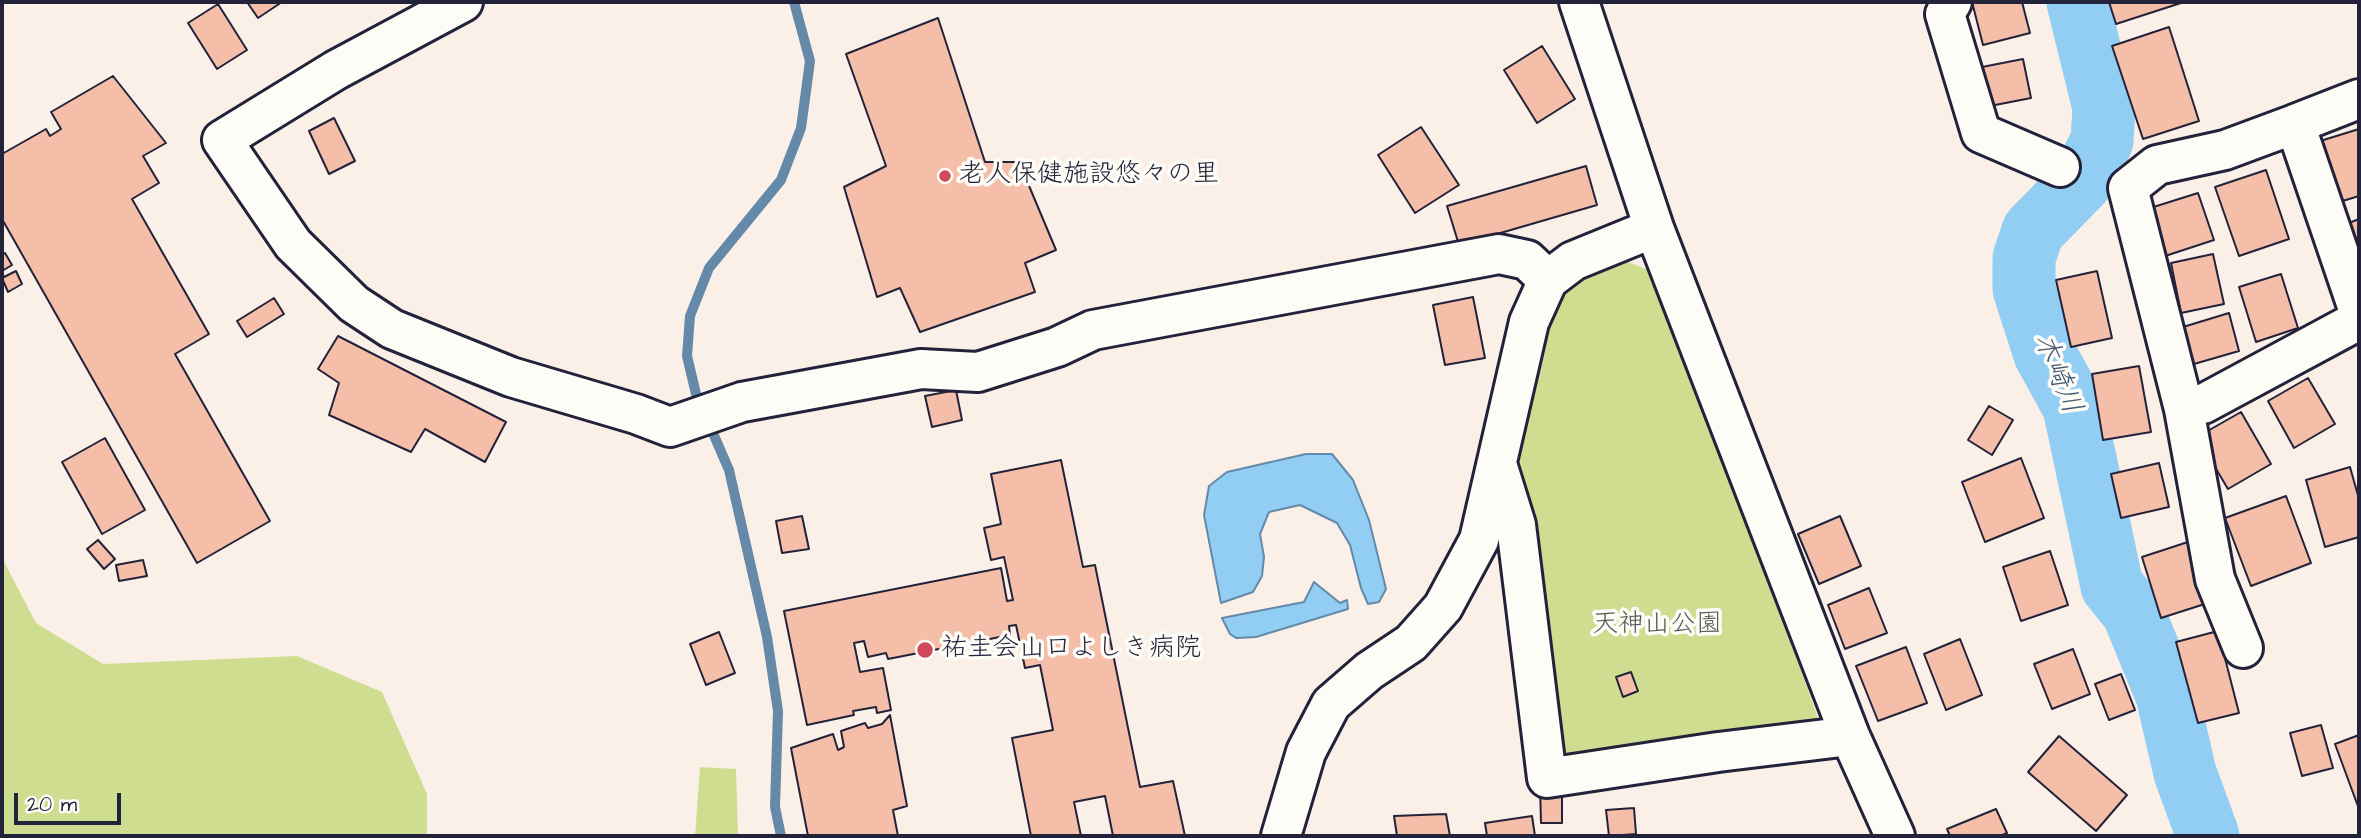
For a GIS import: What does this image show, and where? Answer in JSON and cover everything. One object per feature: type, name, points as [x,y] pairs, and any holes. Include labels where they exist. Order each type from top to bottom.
[{"type":"street","points":[[463,2],[336,70],[222,140],[293,244],[354,304],[393,329],[511,377],[636,414],[670,427],[703,414],[920,369],[978,372],[1057,347],[1093,330],[1499,254],[1527,260],[1548,280]]},
{"type":"street","points":[[1579,2],[1654,228],[1850,737],[1895,836]]},
{"type":"street","points":[[1952,2],[1945,14],[1981,133],[2060,167]]},
{"type":"street","points":[[2243,648],[2215,579],[2184,410],[2128,188],[2157,165],[2225,150],[2359,99]]},
{"type":"street","points":[[2295,124],[2359,312]]},
{"type":"street","points":[[1281,836],[1306,752],[1331,704],[1369,671],[1411,643],[1443,607],[1479,540],[1529,322],[1548,280],[1573,261],[1654,228]]},
{"type":"street","points":[[2184,410],[2203,404],[2359,320]]},
{"type":"street","points":[[1498,466],[1516,525],[1548,778],[1718,752],[1850,737]]},
{"type":"green space","name":"天神山公園","points":[[1628,262],[1659,274],[1819,721],[1558,765],[1509,466],[1547,300],[1573,278]]},
{"type":"green space","points":[[2,558],[36,623],[103,664],[297,656],[382,692],[427,794],[427,836],[2,836]]},
{"type":"green space","points":[[700,767],[736,769],[738,836],[695,836]]},
{"type":"water","points":[[1306,454],[1332,454],[1353,480],[1369,520],[1386,589],[1379,602],[1368,604],[1350,545],[1337,523],[1300,505],[1269,512],[1260,534],[1264,557],[1262,576],[1253,592],[1221,603],[1204,515],[1209,486],[1227,472]]},
{"type":"water","points":[[1314,582],[1340,603],[1347,600],[1348,609],[1256,637],[1236,638],[1230,634],[1222,618],[1304,602]]},
{"type":"building","points":[[247,2],[282,2],[258,18]]},
{"type":"building","points":[[1972,2],[2022,2],[2030,33],[1983,45]]},
{"type":"building","points":[[2109,2],[2181,2],[2181,3],[2116,24]]},
{"type":"building","points":[[218,4],[247,50],[217,69],[188,23]]},
{"type":"building","name":"老人保健施設悠々の里","points":[[938,18],[985,162],[1019,162],[1056,250],[1025,263],[1035,292],[920,332],[900,288],[877,297],[844,187],[886,166],[846,54]]},
{"type":"building","points":[[2169,27],[2199,121],[2143,139],[2112,46]]},
{"type":"building","points":[[1542,46],[1575,99],[1537,123],[1504,70]]},
{"type":"building","points":[[2023,59],[2031,98],[1990,106],[1982,67]]},
{"type":"building","points":[[113,76],[166,143],[143,156],[159,183],[132,199],[209,334],[175,354],[270,521],[197,563],[2,219],[2,154],[46,129],[50,136],[61,129],[51,112]]},
{"type":"building","points":[[334,118],[355,161],[329,174],[309,131]]},
{"type":"building","points":[[1421,127],[1459,185],[1415,213],[1378,155]]},
{"type":"building","points":[[2359,129],[2359,196],[2336,203],[2317,142]]},
{"type":"building","points":[[1586,166],[1597,205],[1459,245],[1447,206]]},
{"type":"building","points":[[2266,170],[2289,239],[2239,256],[2215,187]]},
{"type":"building","points":[[2198,193],[2214,240],[2159,258],[2144,210]]},
{"type":"building","points":[[2359,219],[2359,257],[2349,223]]},
{"type":"building","points":[[5,253],[12,265],[2,271],[2,255]]},
{"type":"building","points":[[2213,254],[2224,304],[2181,313],[2171,263]]},
{"type":"building","points":[[16,271],[22,284],[8,292],[2,278]]},
{"type":"building","points":[[2097,271],[2112,338],[2071,347],[2056,280]]},
{"type":"building","points":[[2281,274],[2298,328],[2256,342],[2239,287]]},
{"type":"building","points":[[1473,297],[1485,358],[1445,365],[1433,305]]},
{"type":"building","points":[[274,298],[284,314],[247,337],[237,321]]},
{"type":"building","points":[[2229,313],[2239,351],[2194,364],[2183,327]]},
{"type":"building","points":[[338,336],[506,422],[485,462],[425,429],[411,452],[329,415],[339,383],[318,369]]},
{"type":"building","points":[[2139,366],[2151,432],[2103,440],[2092,374]]},
{"type":"building","points":[[2308,378],[2335,424],[2294,448],[2268,401]]},
{"type":"building","points":[[956,390],[962,420],[932,427],[925,396]]},
{"type":"building","points":[[1989,406],[2013,420],[1992,455],[1968,440]]},
{"type":"building","points":[[2241,412],[2271,464],[2228,489],[2197,437]]},
{"type":"building","points":[[105,438],[145,510],[102,534],[62,462]]},
{"type":"building","points":[[2021,458],[2044,518],[1985,542],[1962,482]]},
{"type":"building","points":[[1061,460],[1083,567],[1095,565],[1140,787],[1173,781],[1185,836],[1113,836],[1105,796],[1074,802],[1081,836],[1031,836],[1012,738],[1053,730],[1040,665],[1025,668],[1016,625],[1009,626],[1010,635],[888,659],[886,653],[868,657],[864,641],[854,643],[860,672],[883,668],[891,710],[877,713],[876,707],[853,711],[854,715],[807,725],[784,611],[1001,568],[1007,601],[1013,600],[1004,557],[991,560],[984,528],[1001,524],[991,474]]},
{"type":"building","points":[[2159,463],[2169,507],[2121,518],[2111,474]]},
{"type":"building","points":[[2350,467],[2359,499],[2359,537],[2325,547],[2306,480]]},
{"type":"building","points":[[2286,496],[2311,563],[2251,586],[2225,518]]},
{"type":"building","points":[[802,516],[809,549],[782,553],[776,521]]},
{"type":"building","points":[[1840,516],[1861,566],[1819,584],[1798,534]]},
{"type":"building","points":[[98,540],[115,559],[104,569],[87,549]]},
{"type":"building","points":[[2191,541],[2211,602],[2161,618],[2142,557]]},
{"type":"building","points":[[2050,551],[2068,605],[2021,621],[2003,567]]},
{"type":"building","points":[[143,560],[147,576],[119,581],[116,565]]},
{"type":"building","points":[[1869,588],[1887,633],[1845,649],[1828,605]]},
{"type":"building","points":[[2218,631],[2239,713],[2198,723],[2176,642]]},
{"type":"building","points":[[719,632],[735,673],[706,685],[690,644]]},
{"type":"building","points":[[1960,639],[1982,695],[1946,710],[1924,654]]},
{"type":"building","points":[[1906,647],[1927,703],[1878,721],[1856,666]]},
{"type":"building","points":[[2073,649],[2090,694],[2052,709],[2034,664]]},
{"type":"building","points":[[1631,672],[1638,691],[1623,697],[1616,677]]},
{"type":"building","points":[[2121,674],[2135,710],[2109,720],[2095,684]]},
{"type":"building","points":[[890,715],[907,806],[893,810],[898,836],[808,836],[791,748],[833,734],[838,750],[844,747],[841,731],[865,723],[868,728],[882,724]]},
{"type":"building","points":[[2321,725],[2333,768],[2302,776],[2290,733]]},
{"type":"building","points":[[2359,735],[2359,809],[2335,744]]},
{"type":"building","points":[[2059,736],[2127,795],[2096,831],[2028,772]]},
{"type":"building","points":[[1540,785],[1562,785],[1562,823],[1541,823]]},
{"type":"building","points":[[1634,808],[1636,834],[1609,836],[1606,810]]},
{"type":"building","points":[[1996,809],[2007,833],[2000,836],[1950,836],[1947,829]]},
{"type":"building","points":[[1446,814],[1450,836],[1397,836],[1394,816]]},
{"type":"building","points":[[1532,816],[1535,836],[1487,836],[1485,823]]},
{"type":"waterway","points":[[781,836],[775,807],[778,711],[767,637],[729,470],[696,394],[687,356],[690,316],[709,268],[781,180],[801,128],[810,61],[794,2]]},
{"type":"waterway","name":"木崎川","points":[[2078,2],[2104,108],[2102,141],[2081,182],[2033,231],[2024,258],[2024,289],[2045,354],[2074,407],[2112,586],[2133,612],[2167,695],[2185,773],[2208,836]]},
{"type":"place","name":"老人保健施設悠々の里","points":[[945,176]]},
{"type":"place","name":"祐圭会山口よしき病院","points":[[925,650]]}]
